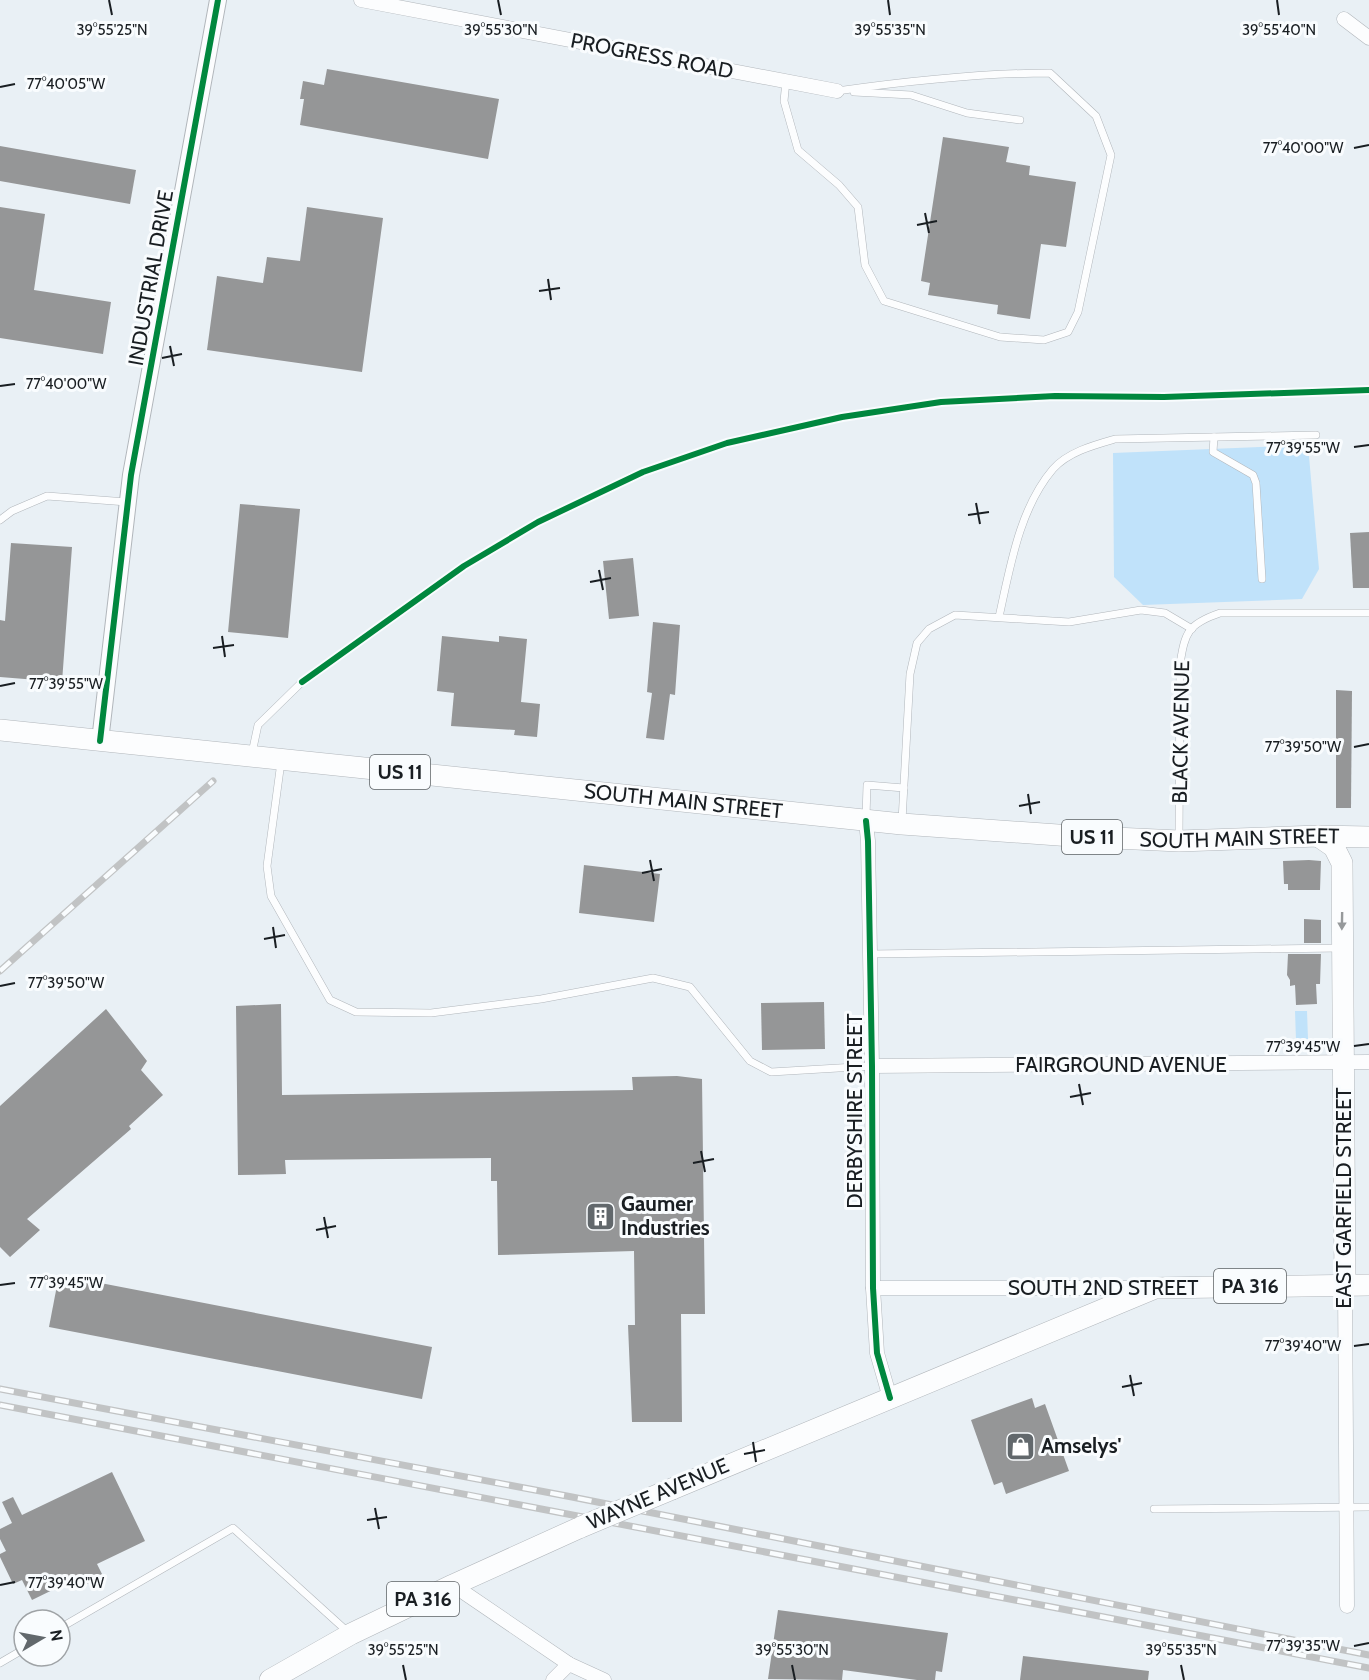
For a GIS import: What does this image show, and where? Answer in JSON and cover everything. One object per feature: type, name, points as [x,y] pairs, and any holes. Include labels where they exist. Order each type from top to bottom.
[{"type":"main road","name":"SOUTH MAIN STREET","points":[[0,730],[902,824],[1072,837],[1179,841],[1318,836],[1365,837]]},
{"type":"main road","points":[[1318,836],[1334,847],[1342,863]]},
{"type":"main road","points":[[1342,863],[1350,846],[1365,837]]},
{"type":"main road","name":"EAST GARFIELD STREET","points":[[1342,863],[1345,1285]]},
{"type":"main road","name":"SOUTH 2ND STREET","points":[[1155,1288],[1369,1285]]},
{"type":"main road","name":"WAYNE AVENUE","points":[[270,1680],[351,1634],[581,1527],[1155,1288]]},
{"type":"street","name":"INDUSTRIAL DRIVE","points":[[100,741],[128,502],[218,0]]},
{"type":"street","name":"PROGRESS ROAD","points":[[361,0],[837,91]]},
{"type":"street","points":[[1344,19],[1369,38]]},
{"type":"street","name":"DERBYSHIRE STREET","points":[[866,821],[872,1066],[873,1288],[877,1353],[890,1398]]},
{"type":"street","name":"FAIRGROUND AVENUE","points":[[872,1066],[1369,1062]]},
{"type":"street","name":"EAST GARFIELD STREET","points":[[1345,1285],[1347,1606]]},
{"type":"street","name":"SOUTH 2ND STREET","points":[[873,1288],[1155,1288]]},
{"type":"street","points":[[453,1585],[569,1664],[604,1680]]},
{"type":"street","points":[[553,1680],[569,1664]]},
{"type":"lane","points":[[786,81],[784,101],[798,150],[839,185],[858,207],[865,265],[884,301],[1000,337],[1044,340],[1068,332],[1078,312],[1112,155],[1096,116],[1050,73],[994,74],[910,81],[837,91]]},
{"type":"lane","points":[[837,91],[911,95],[967,112],[1020,120]]},
{"type":"lane","points":[[999,617],[1009,570],[1034,498],[1054,468],[1085,448],[1115,439],[1316,435]]},
{"type":"lane","points":[[1214,437],[1213,452],[1252,476],[1256,483],[1262,579]]},
{"type":"lane","points":[[0,520],[12,511],[47,496],[128,502]]},
{"type":"lane","points":[[902,824],[910,674],[917,643],[929,629],[955,615],[1069,622],[1142,610],[1166,612],[1192,629],[1200,620],[1220,613],[1369,613]]},
{"type":"lane","name":"BLACK AVENUE","points":[[1179,841],[1180,664],[1184,638],[1192,629]]},
{"type":"lane","points":[[251,757],[258,725],[302,682]]},
{"type":"lane","points":[[281,760],[267,866],[271,896],[330,1000],[356,1012],[431,1013],[542,999],[653,978],[690,987],[750,1061],[771,1072],[872,1066]]},
{"type":"lane","points":[[866,821],[867,785],[904,788]]},
{"type":"lane","points":[[870,954],[1341,948]]},
{"type":"lane","points":[[1154,1509],[1369,1507]]},
{"type":"lane","points":[[72,1621],[233,1528],[351,1634]]},
{"type":"shaded area","points":[[1308,445],[1319,569],[1302,599],[1143,605],[1114,577],[1113,453]]},
{"type":"shaded area","points":[[1295,1011],[1307,1011],[1308,1039],[1296,1040]]},
{"type":"building","points":[[327,69],[499,99],[488,159],[300,125],[304,99],[300,99],[303,81],[324,85]]},
{"type":"building","points":[[943,137],[1009,147],[1006,162],[1030,166],[1029,175],[1076,182],[1066,247],[1041,244],[1030,319],[997,314],[998,305],[928,295],[930,283],[921,281]]},
{"type":"building","points":[[0,146],[136,170],[130,204],[0,181]]},
{"type":"building","points":[[0,207],[45,214],[34,290],[111,302],[103,354],[0,338]]},
{"type":"building","points":[[307,207],[383,218],[362,372],[207,350],[217,276],[263,283],[267,257],[300,261]]},
{"type":"building","points":[[240,504],[300,509],[288,638],[228,632]]},
{"type":"building","points":[[1369,532],[1369,588],[1353,588],[1350,533]]},
{"type":"building","points":[[11,543],[72,547],[62,682],[0,677],[0,620],[5,621]]},
{"type":"building","points":[[633,558],[639,616],[609,619],[603,561]]},
{"type":"building","points":[[653,622],[680,625],[675,695],[670,694],[664,740],[646,738],[652,693],[647,692]]},
{"type":"building","points":[[442,636],[499,642],[499,636],[527,639],[521,702],[540,704],[537,737],[514,735],[515,730],[451,726],[454,693],[437,691]]},
{"type":"building","points":[[1336,690],[1352,691],[1351,808],[1336,808]]},
{"type":"building","points":[[1283,861],[1321,861],[1320,890],[1288,890],[1288,884],[1284,884]]},
{"type":"building","points":[[584,865],[660,874],[654,922],[579,913]]},
{"type":"building","points":[[1304,919],[1321,920],[1321,943],[1304,943]]},
{"type":"building","points":[[1288,954],[1321,954],[1320,984],[1316,984],[1317,1004],[1296,1005],[1295,985],[1290,986],[1287,975]]},
{"type":"building","points":[[824,1002],[825,1049],[762,1050],[761,1003]]},
{"type":"building","name":"Gaumer Industries","points":[[281,1004],[282,1095],[633,1090],[632,1077],[677,1076],[702,1079],[705,1314],[681,1314],[682,1422],[632,1422],[628,1325],[635,1325],[634,1251],[498,1255],[497,1181],[491,1181],[491,1158],[285,1160],[286,1174],[238,1175],[236,1006]]},
{"type":"building","points":[[106,1009],[147,1061],[141,1070],[163,1095],[129,1126],[131,1129],[27,1219],[40,1230],[10,1257],[0,1247],[0,1106]]},
{"type":"building","points":[[59,1275],[432,1347],[422,1399],[49,1327]]},
{"type":"building","name":"Amselys'","points":[[1032,1398],[1035,1408],[1045,1404],[1069,1471],[1006,1494],[1002,1482],[994,1485],[971,1420]]},
{"type":"building","points":[[112,1472],[145,1541],[97,1564],[103,1576],[79,1588],[75,1579],[32,1600],[22,1580],[13,1584],[0,1557],[0,1554],[6,1551],[0,1539],[0,1529],[12,1523],[2,1502],[13,1497],[22,1515]]},
{"type":"building","points":[[778,1610],[948,1633],[942,1672],[936,1671],[935,1680],[917,1680],[843,1670],[842,1680],[768,1679]]},
{"type":"building","points":[[1023,1656],[1149,1671],[1148,1680],[1020,1680]]},
{"type":"railway","points":[[0,971],[213,781]]},
{"type":"railway","points":[[0,1389],[572,1497],[1369,1655]]},
{"type":"railway","points":[[0,1405],[1369,1668]]},
{"type":"cycle path","points":[[100,741],[131,475],[218,0]]},
{"type":"cycle path","points":[[302,682],[464,566],[538,522],[643,472],[727,443],[842,417],[941,402],[1055,396],[1164,397],[1369,390]]},
{"type":"cycle path","points":[[866,821],[872,1066],[873,1288],[877,1353],[890,1398]]},
{"type":"place","name":"Gaumer Industries","points":[[600,1216]]},
{"type":"place","name":"Amselys'","points":[[1020,1446]]}]
